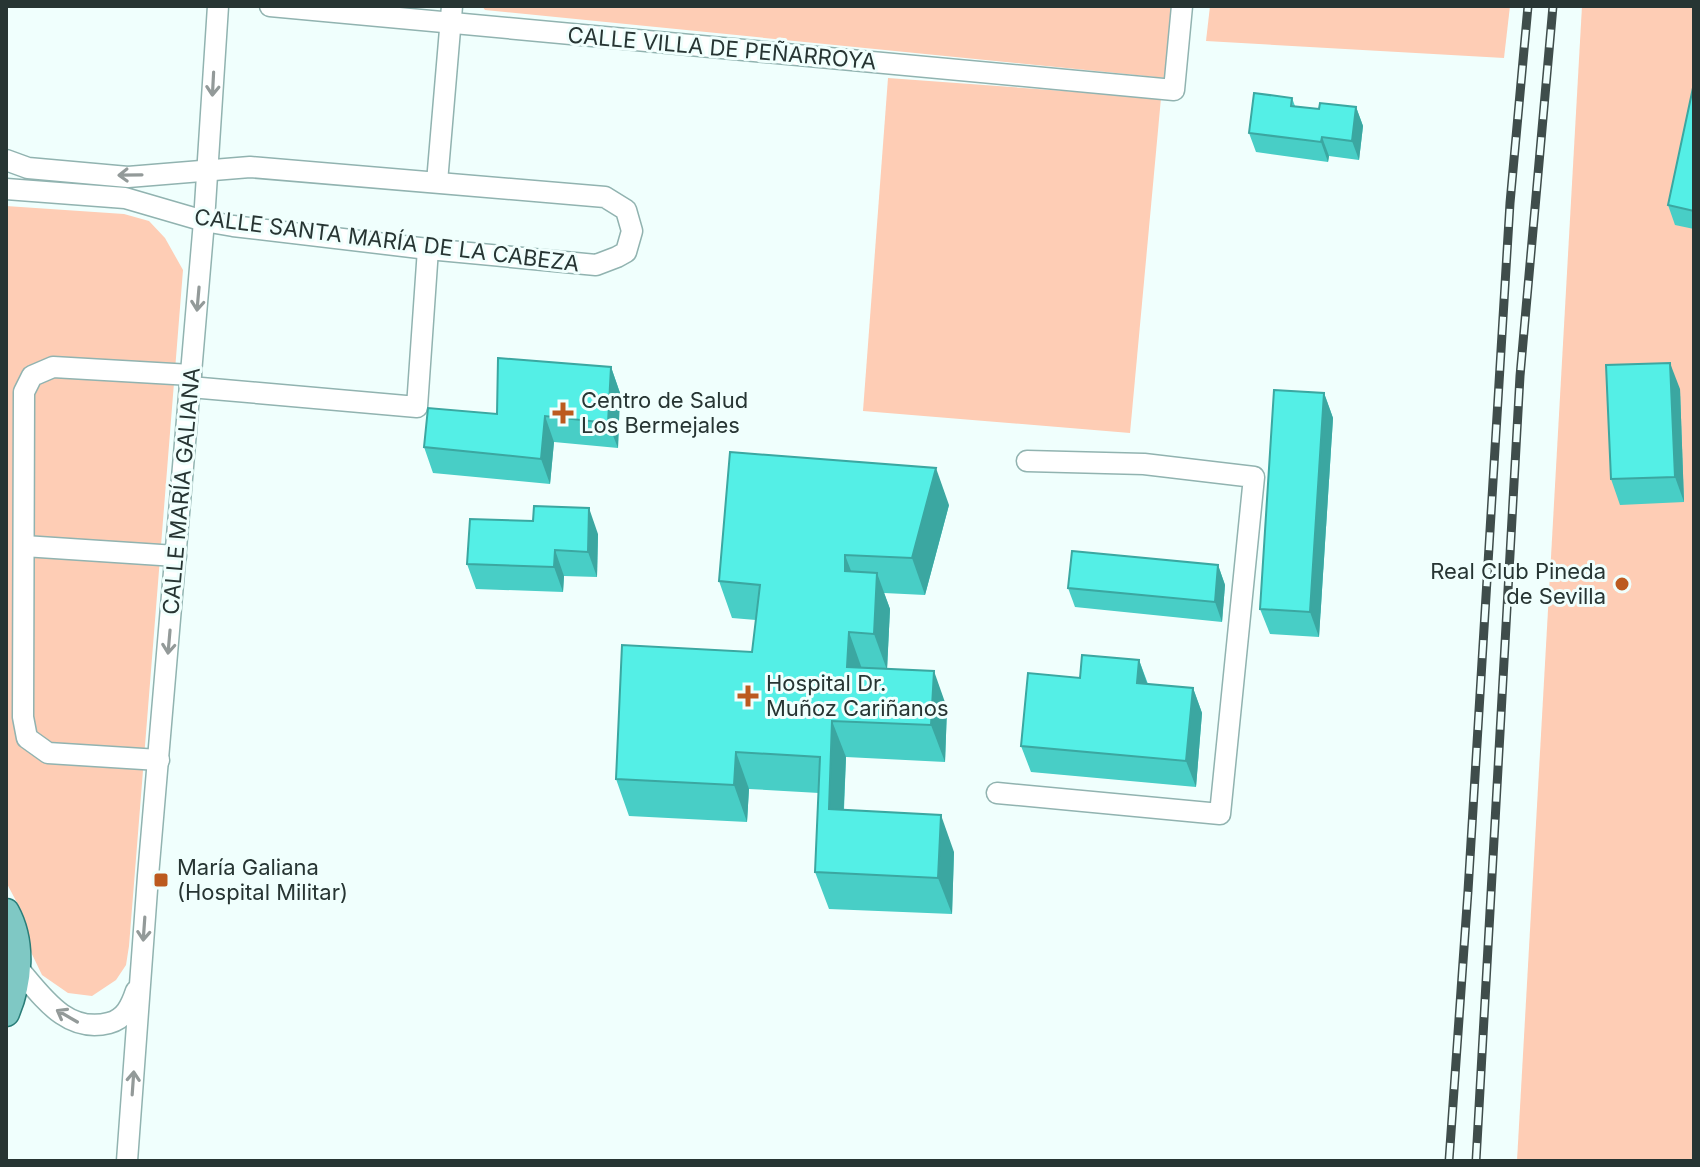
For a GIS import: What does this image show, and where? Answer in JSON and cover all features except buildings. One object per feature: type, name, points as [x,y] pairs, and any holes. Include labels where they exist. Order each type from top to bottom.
[{"type":"main road","points":[[6,912],[16,941],[17,967],[13,995],[6,1013]]},
{"type":"street","name":"CALLE MARÍA GALIANA","points":[[127,1161],[204,221],[218,6]]},
{"type":"street","name":"CALLE VILLA DE PEÑARROYA","points":[[270,6],[451,14],[1174,90],[1182,6]]},
{"type":"street","points":[[437,182],[451,14]]},
{"type":"street","name":"CALLE SANTA MARÍA DE LA CABEZA","points":[[6,160],[31,169],[128,177],[250,167],[605,197],[626,210],[632,231],[626,252],[596,265],[428,249],[204,221],[125,198],[6,189]]},
{"type":"street","points":[[159,760],[48,753],[27,738],[23,717],[24,392],[32,376],[53,367],[417,407],[428,249]]},
{"type":"street","points":[[997,793],[1220,814],[1254,477],[1144,464],[1027,461]]},
{"type":"street","points":[[24,546],[176,556]]},
{"type":"street","name":"CALLE MARÍA GALIANA","points":[[17,967],[56,1010],[72,1021],[96,1027],[118,1021],[131,1006],[141,976]]},
{"type":"shaded area","points":[[482,6],[1172,6],[1166,78],[485,10]]},
{"type":"shaded area","points":[[1210,6],[1510,6],[1504,58],[1206,41]]},
{"type":"shaded area","name":"Real Club Pineda de Sevilla","points":[[1582,6],[1694,6],[1694,1161],[1517,1161]]},
{"type":"shaded area","points":[[888,78],[1161,98],[1130,433],[863,411]]},
{"type":"shaded area","points":[[6,206],[124,214],[149,221],[165,238],[183,270],[129,946],[126,965],[116,980],[92,996],[68,993],[42,975],[29,948],[22,912],[6,882]]},
{"type":"railway","points":[[1449,1161],[1510,203],[1528,6]]},
{"type":"railway","points":[[1476,1161],[1520,376],[1553,6]]},
{"type":"place","name":"Centro de Salud Los Bermejales","points":[[563,413]]},
{"type":"place","name":"Real Club Pineda de Sevilla","points":[[1622,584]]},
{"type":"place","name":"Hospital Dr. Muñoz Cariñanos","points":[[748,696]]},
{"type":"place","name":"María Galiana (Hospital Militar)","points":[[161,880]]}]
